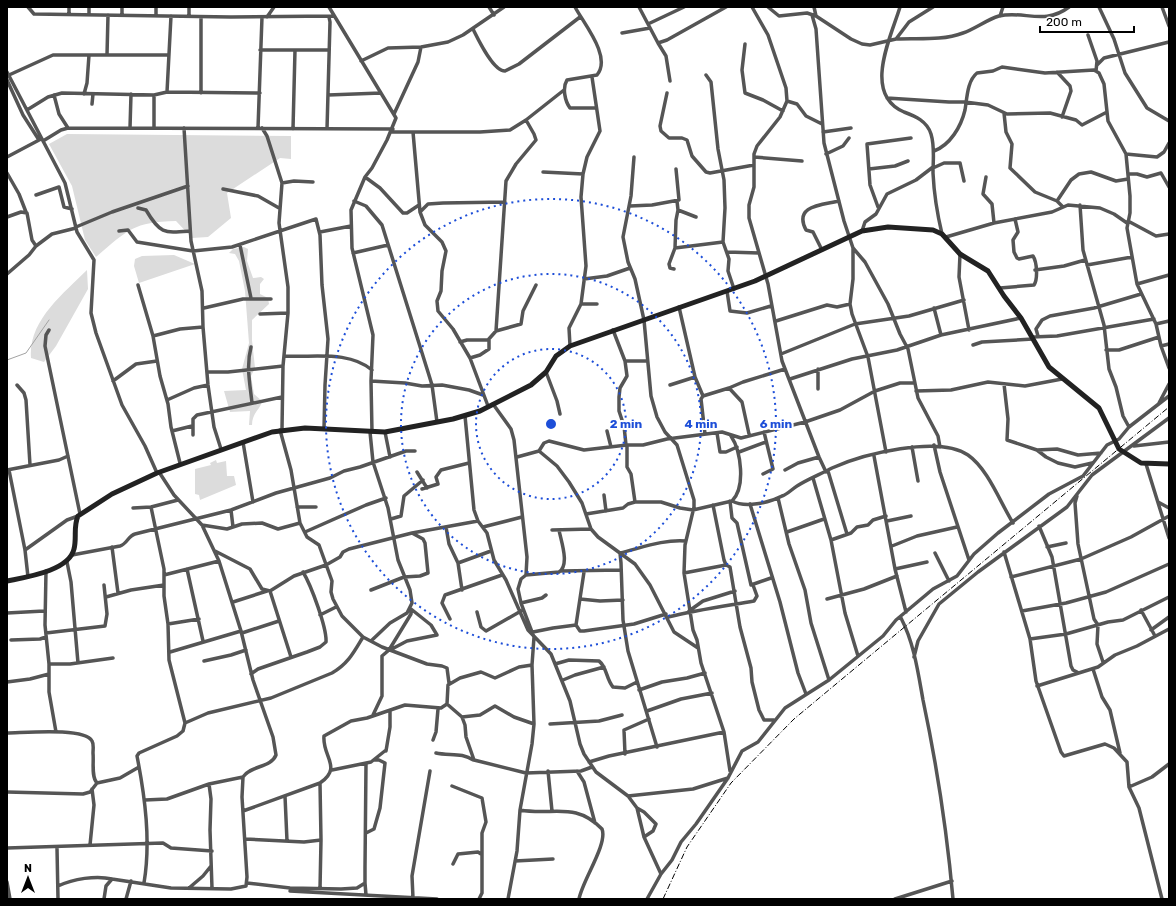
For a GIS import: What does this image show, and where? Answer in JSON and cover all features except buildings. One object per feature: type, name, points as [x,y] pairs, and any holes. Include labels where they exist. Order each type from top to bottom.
[{"type":"street","points":[[28,7],[34,14],[201,17],[334,16]]},
{"type":"street","points":[[69,7],[69,15]]},
{"type":"street","points":[[89,7],[89,15]]},
{"type":"street","points":[[122,7],[122,15]]},
{"type":"street","points":[[156,7],[156,15]]},
{"type":"street","points":[[189,7],[189,16]]},
{"type":"street","points":[[267,17],[274,7]]},
{"type":"street","points":[[329,7],[394,114],[396,120],[375,163],[365,177],[351,210],[353,253],[373,335],[371,381],[371,432],[373,462],[386,498],[399,564],[412,600],[411,614],[390,650]]},
{"type":"street","points":[[489,7],[494,15]]},
{"type":"street","points":[[361,61],[388,48],[421,47],[448,42],[474,29],[504,7]]},
{"type":"street","points":[[7,157],[68,128],[260,128],[392,130],[413,132],[506,131],[526,120],[564,90],[567,80],[592,77],[598,74],[602,55],[575,7]]},
{"type":"street","points":[[639,7],[648,26],[666,56],[670,81]]},
{"type":"street","points":[[622,32],[648,26],[684,7]]},
{"type":"street","points":[[658,43],[667,40],[726,7]]},
{"type":"street","points":[[752,7],[768,35],[786,88],[787,101],[775,125],[757,146],[754,157],[754,187],[748,205],[749,218],[776,321],[785,369],[819,457],[827,471],[846,534]]},
{"type":"street","points":[[768,7],[779,16],[800,13],[814,16],[835,30],[862,44],[870,45],[896,39],[936,38],[957,35],[1000,16],[1050,16],[1070,7]]},
{"type":"street","points":[[814,7],[822,124],[826,154],[849,238],[853,248],[865,262],[907,346],[913,383],[921,406],[938,436],[940,446]]},
{"type":"street","points":[[900,7],[888,42],[883,68],[883,88],[887,98],[899,110],[915,116],[926,124],[931,134],[934,151],[933,167],[935,205],[944,235],[960,254],[988,271],[1034,338],[1048,365],[1062,379],[1099,408],[1119,449],[1124,451],[1134,460],[1146,464],[1169,464]]},
{"type":"street","points":[[896,39],[909,22],[934,7]]},
{"type":"street","points":[[1000,16],[1003,7]]},
{"type":"street","points":[[1099,7],[1114,39],[1125,73],[1147,108],[1169,121]]},
{"type":"street","points":[[1162,7],[1169,26]]},
{"type":"street","points":[[108,15],[108,55]]},
{"type":"street","points":[[167,92],[171,16]]},
{"type":"street","points":[[201,17],[201,94]]},
{"type":"street","points":[[262,17],[260,50],[260,128],[267,136],[282,183],[279,208],[280,232],[288,287],[288,313],[284,356],[281,430],[300,523],[307,536],[315,540],[319,545],[332,581],[332,594],[336,607],[347,623],[370,641],[427,664],[447,668],[449,683],[447,704]]},
{"type":"street","points":[[326,129],[329,17]]},
{"type":"street","points":[[474,29],[478,40],[498,70],[505,72],[519,64],[580,17]]},
{"type":"street","points":[[1088,35],[1097,65],[1096,71],[1104,84],[1108,121],[1126,154],[1130,203],[1128,222],[1137,284],[1154,318],[1161,346],[1169,368]]},
{"type":"street","points":[[1097,65],[1104,58],[1169,42]]},
{"type":"street","points":[[745,44],[742,70],[745,93],[763,100],[783,111]]},
{"type":"street","points":[[394,114],[418,62],[421,47]]},
{"type":"street","points":[[260,50],[329,50]]},
{"type":"street","points":[[293,129],[295,50]]},
{"type":"street","points":[[145,800],[167,799],[209,784],[243,777],[251,770],[272,761],[276,755],[273,737],[260,702],[233,602],[215,551],[202,525],[178,500],[158,472],[145,446],[125,413],[92,320],[91,296],[94,260],[82,242],[76,227],[66,183],[8,73],[48,56],[169,55]]},
{"type":"street","points":[[84,94],[87,83],[89,56]]},
{"type":"street","points":[[934,151],[944,146],[951,140],[964,113],[965,102],[972,79],[980,71],[993,71],[1005,67],[1032,72],[1096,71]]},
{"type":"street","points":[[1057,72],[1070,86],[1071,91],[1062,117]]},
{"type":"street","points":[[706,75],[711,82],[718,149],[723,170],[725,208],[724,242],[729,259],[728,271],[734,289]]},
{"type":"street","points":[[570,346],[569,328],[581,304],[586,261],[582,208],[583,174],[587,157],[600,131],[592,77]]},
{"type":"street","points":[[7,80],[23,115],[42,140]]},
{"type":"street","points":[[564,90],[570,108],[596,108]]},
{"type":"street","points":[[27,110],[54,95],[62,93],[154,95],[167,92],[201,94],[260,93]]},
{"type":"street","points":[[328,95],[381,93]]},
{"type":"street","points":[[667,93],[660,126],[661,131],[669,138],[682,138],[687,140],[692,156],[707,173],[740,169],[754,165]]},
{"type":"street","points":[[92,94],[92,104]]},
{"type":"street","points":[[130,128],[131,94]]},
{"type":"street","points":[[54,95],[57,110],[68,128]]},
{"type":"street","points":[[154,95],[154,128]]},
{"type":"street","points":[[887,98],[965,102],[988,105],[1004,113],[1031,115],[1050,113],[1084,125],[1097,116],[1107,112]]},
{"type":"street","points":[[787,101],[797,104],[806,116],[822,124]]},
{"type":"street","points":[[1004,113],[1006,132],[1012,144],[1010,168],[1035,192],[1057,200],[1062,206]]},
{"type":"street","points":[[496,331],[497,298],[508,176],[523,154],[535,142],[534,134],[526,120]]},
{"type":"street","points":[[61,130],[65,124]]},
{"type":"street","points":[[184,128],[190,231],[193,251],[201,282],[204,308],[203,327],[208,385],[212,411],[221,449]]},
{"type":"street","points":[[823,132],[851,128]]},
{"type":"street","points":[[413,132],[420,212],[425,225],[445,248],[446,254],[442,271],[441,290],[437,302],[438,311],[470,358],[483,395],[513,434],[517,457],[522,517],[526,533],[526,575]]},
{"type":"street","points":[[826,154],[843,146],[849,138]]},
{"type":"street","points":[[878,208],[871,189],[867,143],[912,138]]},
{"type":"street","points":[[1126,154],[1158,157],[1164,152],[1169,143]]},
{"type":"street","points":[[634,157],[630,206],[623,233],[630,268],[635,279],[644,320],[653,406],[659,422],[677,445],[694,500],[684,552],[684,573],[689,611],[705,673],[724,732],[730,771]]},
{"type":"street","points":[[754,157],[802,161]]},
{"type":"street","points":[[869,169],[895,166],[908,161]]},
{"type":"street","points":[[862,231],[864,222],[876,214],[878,208],[889,192],[913,182],[933,167],[944,163],[960,163],[964,181]]},
{"type":"street","points":[[674,269],[670,268],[669,264],[675,248],[676,220],[678,210],[677,201],[679,197],[676,169]]},
{"type":"street","points":[[544,172],[583,174]]},
{"type":"street","points":[[1057,200],[1071,180],[1082,173],[1094,172],[1116,181],[1128,179]]},
{"type":"street","points":[[7,173],[19,194],[26,212],[32,240],[36,246]]},
{"type":"street","points":[[1128,174],[1137,174],[1147,177],[1161,174],[1169,188]]},
{"type":"street","points":[[365,177],[380,188],[403,213],[407,213],[419,205]]},
{"type":"street","points":[[986,177],[983,185],[983,194],[992,204],[994,223]]},
{"type":"street","points":[[282,183],[294,181],[313,182]]},
{"type":"street","points":[[7,274],[36,246],[52,234],[76,227],[112,212],[188,186]]},
{"type":"street","points":[[36,195],[59,187],[64,207],[72,209]]},
{"type":"street","points":[[223,189],[258,196],[279,208]]},
{"type":"street","points":[[354,201],[364,205],[371,214],[380,221],[432,385],[437,422]]},
{"type":"street","points":[[630,206],[652,205],[677,201]]},
{"type":"street","points":[[822,250],[813,232],[806,230],[803,215],[814,206],[839,201]]},
{"type":"street","points":[[420,212],[428,204],[443,202],[505,202]]},
{"type":"street","points":[[1080,205],[1081,235],[1085,260],[1104,329],[1109,369],[1116,386],[1123,416],[1129,427]]},
{"type":"street","points":[[25,550],[67,520],[79,515],[112,494],[158,472],[221,449],[281,430],[324,429],[384,432],[465,416],[526,389],[546,372],[556,356],[570,346],[734,289],[862,231],[888,227],[933,230],[944,235],[994,223],[1052,212],[1062,206],[1080,205],[1104,209],[1156,236],[1169,234]]},
{"type":"street","points":[[138,208],[146,210],[154,224],[162,231],[172,233],[190,231]]},
{"type":"street","points":[[678,210],[696,217]]},
{"type":"street","points":[[7,217],[16,213],[26,212]]},
{"type":"street","points":[[120,231],[128,230],[137,242],[193,251],[240,246],[315,219],[320,232],[322,285],[327,319],[328,357],[324,385],[324,429]]},
{"type":"street","points":[[1000,288],[1034,285],[1036,281],[1035,260],[1033,256],[1019,259],[1016,256],[1013,240],[1018,232],[1015,219]]},
{"type":"street","points":[[320,232],[351,226]]},
{"type":"street","points":[[675,248],[724,242]]},
{"type":"street","points":[[353,253],[388,245]]},
{"type":"street","points":[[240,246],[251,298]]},
{"type":"street","points":[[853,248],[853,279],[850,304],[854,324],[868,357],[886,452]]},
{"type":"street","points":[[727,252],[759,253]]},
{"type":"street","points":[[960,254],[959,278],[969,330]]},
{"type":"street","points":[[1087,265],[1132,257]]},
{"type":"street","points":[[1036,270],[1064,266],[1085,260]]},
{"type":"street","points":[[584,279],[607,276],[630,268]]},
{"type":"street","points":[[1137,284],[1169,275]]},
{"type":"street","points":[[138,285],[153,336],[157,361],[167,400],[172,432],[180,464]]},
{"type":"street","points":[[470,358],[480,355],[489,349],[489,339],[496,331],[521,324],[523,311],[536,285]]},
{"type":"street","points":[[727,291],[730,311],[747,313],[771,306]]},
{"type":"street","points":[[1034,338],[1038,324],[1046,317],[1098,307],[1141,294]]},
{"type":"street","points":[[204,308],[251,298],[271,298]]},
{"type":"street","points":[[781,354],[854,324],[909,316],[964,300]]},
{"type":"street","points":[[581,304],[598,304]]},
{"type":"street","points":[[776,321],[827,305],[837,307],[850,304]]},
{"type":"street","points":[[679,307],[695,377],[703,396],[701,400],[705,434]]},
{"type":"street","points":[[934,308],[941,335]]},
{"type":"street","points":[[260,314],[288,313]]},
{"type":"street","points":[[790,379],[818,369],[868,357],[941,335],[1021,318]]},
{"type":"street","points":[[973,345],[982,342],[1057,336],[1104,329],[1154,318]]},
{"type":"street","points":[[1156,324],[1169,321]]},
{"type":"street","points":[[153,336],[180,329],[203,327]]},
{"type":"street","points":[[7,581],[28,577],[67,562],[72,555],[75,542],[75,526],[79,515],[45,346],[46,335],[49,330]]},
{"type":"street","points":[[613,330],[624,361],[627,376],[620,388],[618,396],[624,426],[627,467],[631,474],[635,502]]},
{"type":"street","points":[[1106,350],[1119,350],[1159,337]]},
{"type":"street","points":[[460,342],[467,340],[489,339]]},
{"type":"street","points":[[1161,346],[1169,344]]},
{"type":"street","points":[[251,347],[248,359],[248,370],[252,403]]},
{"type":"street","points":[[284,356],[348,359],[362,364],[372,370]]},
{"type":"street","points":[[113,381],[136,364],[157,361]]},
{"type":"street","points":[[624,361],[648,361]]},
{"type":"street","points":[[207,372],[228,372],[284,366]]},
{"type":"street","points":[[703,396],[785,369]]},
{"type":"street","points":[[818,369],[818,389]]},
{"type":"street","points":[[546,372],[557,401],[560,414]]},
{"type":"street","points":[[670,384],[695,377]]},
{"type":"street","points":[[916,391],[950,390],[981,382],[1025,386],[1062,379]]},
{"type":"street","points":[[371,381],[460,388],[483,395]]},
{"type":"street","points":[[731,436],[741,438],[749,434],[805,422],[840,410],[875,391],[900,384],[913,383]]},
{"type":"street","points":[[1004,384],[1008,419],[1007,440],[1037,450],[1051,460],[1072,467],[1092,463]]},
{"type":"street","points":[[1158,405],[1169,384]]},
{"type":"street","points":[[17,385],[25,396],[30,465]]},
{"type":"street","points":[[167,400],[194,388],[208,385]]},
{"type":"street","points":[[730,388],[742,402],[749,434]]},
{"type":"street","points":[[647,899],[661,874],[672,860],[681,842],[696,824],[728,778],[730,771],[742,751],[758,742],[785,708],[829,680],[883,636],[906,612],[939,585],[949,581],[962,571],[974,554],[998,533],[1049,494],[1083,476],[1107,445],[1119,439],[1129,427],[1169,396]]},
{"type":"street","points":[[193,435],[192,426],[194,417],[212,411],[282,397]]},
{"type":"street","points":[[465,416],[474,510],[478,521],[487,533],[494,560],[521,611],[526,626],[534,637],[548,649],[563,680],[576,724],[580,744],[589,762],[605,780],[628,796],[637,808],[644,836],[661,874]]},
{"type":"street","points":[[914,656],[918,641],[939,604],[1004,552],[1067,506],[1092,475],[1124,451],[1132,447],[1169,418]]},
{"type":"street","points":[[172,432],[192,426]]},
{"type":"street","points":[[607,431],[611,446]]},
{"type":"street","points":[[384,432],[390,457]]},
{"type":"street","points":[[517,457],[539,451],[544,443],[549,441],[584,450],[611,446],[643,445],[705,434],[726,432],[731,436],[739,452],[741,483],[738,493],[731,501],[732,518],[737,523],[750,581],[751,585],[753,585],[756,600],[719,608],[689,611],[624,626],[580,631],[576,625],[584,572]]},
{"type":"street","points":[[763,474],[773,469],[764,432]]},
{"type":"street","points":[[717,433],[720,452],[726,452],[737,447]]},
{"type":"street","points":[[244,442],[253,502]]},
{"type":"street","points":[[739,452],[766,442]]},
{"type":"street","points":[[1132,447],[1169,442]]},
{"type":"street","points":[[934,445],[935,458],[969,560]]},
{"type":"street","points":[[586,514],[624,508],[628,504],[635,502],[661,502],[680,508],[693,510],[731,501],[750,504],[778,498],[827,471],[854,460],[912,447],[934,445],[967,455],[978,464],[1013,523]]},
{"type":"street","points":[[912,447],[918,481]]},
{"type":"street","points":[[1037,450],[1057,449],[1078,455],[1101,454]]},
{"type":"street","points":[[72,555],[122,545],[131,535],[231,510],[406,451],[415,451]]},
{"type":"street","points":[[539,451],[557,466],[569,482],[579,498],[591,529],[598,537],[635,564],[650,585],[674,632],[698,648]]},
{"type":"street","points":[[28,577],[25,550],[8,470],[68,456]]},
{"type":"street","points":[[874,456],[887,519],[895,569],[906,612]]},
{"type":"street","points":[[785,470],[798,463],[819,457]]},
{"type":"street","points":[[422,489],[438,484],[436,477],[441,470],[469,463]]},
{"type":"street","points":[[1146,464],[1169,538]]},
{"type":"street","points":[[417,472],[427,488]]},
{"type":"street","points":[[813,478],[831,540],[841,594],[858,656]]},
{"type":"street","points":[[391,518],[401,516],[404,496],[423,480]]},
{"type":"street","points":[[604,495],[606,512]]},
{"type":"street","points":[[1077,495],[1075,503],[1078,544],[1094,619],[1098,625],[1097,644],[1103,662]]},
{"type":"street","points":[[305,532],[366,505],[386,498]]},
{"type":"street","points":[[778,498],[829,680]]},
{"type":"street","points":[[134,508],[151,507],[178,500]]},
{"type":"street","points":[[1158,502],[1169,508]]},
{"type":"street","points":[[750,504],[771,578],[780,602],[798,673],[806,694]]},
{"type":"street","points":[[713,505],[726,565],[730,567],[740,627],[751,668],[752,682],[759,710],[764,720],[774,720]]},
{"type":"street","points":[[144,883],[146,844],[145,800],[137,756],[138,753],[177,736],[183,731],[185,723],[169,660],[170,652],[168,624],[164,601],[164,575],[151,507]]},
{"type":"street","points":[[297,507],[316,507]]},
{"type":"street","points":[[231,510],[233,527]]},
{"type":"street","points":[[831,540],[846,534],[857,527],[868,525],[873,520],[911,516]]},
{"type":"street","points":[[1012,577],[1081,559],[1131,538],[1169,516]]},
{"type":"street","points":[[483,527],[522,517]]},
{"type":"street","points":[[787,532],[824,519]]},
{"type":"street","points":[[233,602],[268,591],[303,572],[326,565],[340,557],[349,549],[412,533],[478,521]]},
{"type":"street","points":[[202,525],[218,528],[233,527],[242,524],[262,523],[278,529],[300,523]]},
{"type":"street","points":[[1039,526],[1054,565],[1071,666],[1073,670],[1077,672]]},
{"type":"street","points":[[446,527],[449,544],[458,562],[462,590]]},
{"type":"street","points":[[892,546],[917,536],[957,527]]},
{"type":"street","points":[[552,530],[591,529]]},
{"type":"street","points":[[559,530],[564,563],[561,571]]},
{"type":"street","points":[[371,590],[404,577],[420,576],[428,572],[425,541],[412,533]]},
{"type":"street","points":[[620,553],[676,540],[686,541]]},
{"type":"street","points":[[1047,546],[1066,543]]},
{"type":"street","points":[[112,547],[118,594]]},
{"type":"street","points":[[215,551],[250,569],[260,585],[268,591],[292,657]]},
{"type":"street","points":[[458,562],[491,551]]},
{"type":"street","points":[[1004,552],[1030,639],[1037,686],[1062,755],[1105,744],[1120,753],[1127,762],[1129,787],[1135,797],[1162,899]]},
{"type":"street","points":[[620,553],[624,626],[628,651],[639,690],[647,711],[656,747]]},
{"type":"street","points":[[935,553],[949,581]]},
{"type":"street","points":[[164,575],[219,561]]},
{"type":"street","points":[[67,562],[71,582],[78,663]]},
{"type":"street","points":[[895,569],[927,562]]},
{"type":"street","points":[[1022,611],[1061,603],[1114,589],[1169,564]]},
{"type":"street","points":[[684,573],[726,565]]},
{"type":"street","points":[[187,569],[203,642]]},
{"type":"street","points":[[508,899],[515,860],[520,810],[532,744],[534,724],[532,665],[534,637],[521,603],[518,589],[521,579],[526,575],[561,571],[584,572],[621,570]]},
{"type":"street","points":[[46,571],[44,610],[49,664],[50,702],[56,732]]},
{"type":"street","points":[[252,674],[258,670],[320,647],[326,642],[320,615],[310,586],[303,572]]},
{"type":"street","points":[[450,619],[442,603],[443,597],[502,575]]},
{"type":"street","points":[[827,599],[864,589],[897,576]]},
{"type":"street","points":[[753,585],[771,578]]},
{"type":"street","points":[[11,640],[40,639],[74,629],[106,626],[106,597],[104,585]]},
{"type":"street","points":[[106,597],[164,585]]},
{"type":"street","points":[[689,611],[703,600],[735,591]]},
{"type":"street","points":[[521,603],[542,598],[546,595]]},
{"type":"street","points":[[1030,639],[1066,634],[1098,625],[1124,620],[1169,597]]},
{"type":"street","points":[[580,600],[623,600]]},
{"type":"street","points":[[320,615],[336,607]]},
{"type":"street","points":[[370,641],[390,623],[404,616],[411,608]]},
{"type":"street","points":[[373,715],[382,696],[382,656],[407,641],[437,635],[431,626],[411,608]]},
{"type":"street","points":[[7,613],[44,610]]},
{"type":"street","points":[[1141,610],[1155,636]]},
{"type":"street","points":[[477,612],[481,627],[486,631],[521,611]]},
{"type":"street","points":[[1151,630],[1169,616]]},
{"type":"street","points":[[901,618],[909,633],[938,777],[952,881],[953,899]]},
{"type":"street","points":[[168,624],[198,620]]},
{"type":"street","points":[[170,652],[279,621]]},
{"type":"street","points":[[533,632],[576,625]]},
{"type":"street","points":[[1037,686],[1077,672],[1093,669],[1114,655],[1137,646],[1169,629]]},
{"type":"street","points":[[185,723],[208,713],[260,702],[326,676],[343,667],[351,658],[363,637]]},
{"type":"street","points":[[204,660],[231,655],[246,650]]},
{"type":"street","points":[[49,664],[78,663],[113,658]]},
{"type":"street","points":[[555,664],[569,660],[599,661],[604,667],[608,682],[613,687],[625,688],[637,682]]},
{"type":"street","points":[[449,683],[481,672],[495,678],[519,667],[532,665]]},
{"type":"street","points":[[250,666],[258,670]]},
{"type":"street","points":[[563,680],[604,667]]},
{"type":"street","points":[[1093,669],[1102,697],[1110,710],[1120,753]]},
{"type":"street","points":[[639,690],[662,682],[687,678],[705,673]]},
{"type":"street","points":[[7,682],[30,679],[49,674]]},
{"type":"street","points":[[647,711],[681,699],[712,693]]},
{"type":"street","points":[[243,811],[320,784],[330,775],[332,770],[324,736],[351,721],[408,705],[438,709],[447,704]]},
{"type":"street","points":[[447,704],[462,717],[466,737],[474,760]]},
{"type":"street","points":[[462,717],[480,715],[495,706],[514,717],[534,724]]},
{"type":"street","points":[[433,740],[436,732],[438,709]]},
{"type":"street","points":[[332,770],[366,764],[386,751],[390,727],[390,711]]},
{"type":"street","points":[[550,724],[576,724],[599,721],[622,715]]},
{"type":"street","points":[[625,754],[624,730],[649,719]]},
{"type":"street","points":[[7,733],[56,732],[81,734],[92,740],[94,776],[97,783]]},
{"type":"street","points":[[589,762],[609,756],[625,754],[724,732]]},
{"type":"street","points":[[436,753],[464,755],[474,760],[526,773],[577,771],[592,767]]},
{"type":"street","points":[[366,833],[374,829],[382,800],[385,763],[379,760],[374,760]]},
{"type":"street","points":[[366,764],[366,895]]},
{"type":"street","points":[[1129,787],[1152,777],[1169,764]]},
{"type":"street","points":[[7,792],[83,794],[92,789],[97,783],[120,778],[139,767]]},
{"type":"street","points":[[413,898],[412,876],[430,771]]},
{"type":"street","points":[[577,771],[584,782],[595,823]]},
{"type":"street","points":[[548,772],[552,811]]},
{"type":"street","points":[[243,777],[243,811],[247,883]]},
{"type":"street","points":[[628,796],[693,788],[728,778]]},
{"type":"street","points":[[209,784],[211,799],[212,888]]},
{"type":"street","points":[[320,784],[320,889]]},
{"type":"street","points":[[452,786],[482,798],[486,822],[482,834],[482,893],[479,899]]},
{"type":"street","points":[[90,844],[94,804],[92,789]]},
{"type":"street","points":[[285,796],[287,841]]},
{"type":"street","points":[[637,808],[644,812],[656,824],[653,832],[644,836]]},
{"type":"street","points":[[520,810],[566,810],[579,813],[602,829],[603,840],[595,862],[582,887],[579,899]]},
{"type":"street","points":[[245,839],[287,841],[320,840]]},
{"type":"street","points":[[7,848],[57,848],[90,844],[163,843],[171,848],[212,851]]},
{"type":"street","points":[[57,848],[58,899]]},
{"type":"street","points":[[453,864],[458,854],[478,852],[481,854]]},
{"type":"street","points":[[515,860],[553,859]]},
{"type":"street","points":[[189,888],[203,876],[212,865]]},
{"type":"street","points":[[58,886],[98,877],[160,886],[189,888],[240,888],[247,883],[279,888],[341,890],[357,888],[365,882]]},
{"type":"street","points":[[104,899],[106,886],[112,879]]},
{"type":"street","points":[[126,899],[131,881]]},
{"type":"street","points":[[895,899],[952,881]]},
{"type":"street","points":[[7,882],[10,899]]},
{"type":"street","points":[[341,890],[351,894]]},
{"type":"street","points":[[290,891],[437,899]]},
{"type":"shaded area","points":[[67,134],[291,136],[291,159],[280,158],[227,193],[231,218],[208,237],[192,238],[176,221],[150,223],[132,229],[124,234],[96,257],[85,240],[72,186],[49,144]]},
{"type":"shaded area","points":[[244,247],[248,249],[247,261],[253,278],[261,277],[264,279],[260,284],[260,294],[268,298],[269,304],[252,320],[252,340],[255,368],[251,376],[254,394],[262,401],[253,417],[252,425],[249,425],[250,411],[230,412],[224,391],[246,390],[242,369],[249,343],[245,291],[239,261],[235,254],[229,253],[233,249]]},
{"type":"shaded area","points":[[174,255],[195,264],[139,283],[134,266],[135,259],[142,256]]},
{"type":"shaded area","points":[[87,270],[88,289],[56,346],[44,362],[31,358],[35,332],[41,320],[58,299]]},
{"type":"shaded area","points":[[216,460],[217,463],[226,461],[227,476],[234,476],[236,485],[200,500],[199,495],[195,494],[195,469],[211,465],[210,463]]},
{"type":"waterway","points":[[7,360],[26,353],[49,320]]},
{"type":"railway","points":[[663,899],[687,847],[731,783],[794,719],[1169,407]]}]
